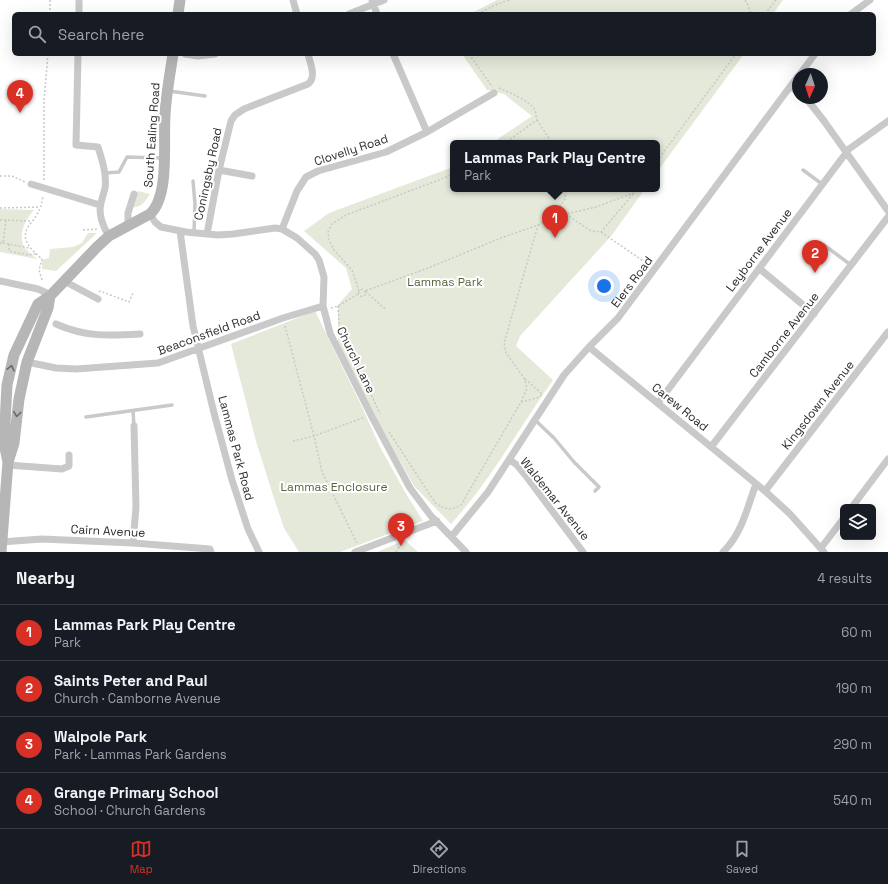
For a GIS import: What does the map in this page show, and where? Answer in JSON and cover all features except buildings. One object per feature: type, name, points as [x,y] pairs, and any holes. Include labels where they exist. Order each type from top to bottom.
[{"type":"main road","points":[[178,12],[180,0]]},
{"type":"main road","name":"South Ealing Road","points":[[150,214],[154,210],[162,191],[165,115],[173,56]]},
{"type":"main road","points":[[8,463],[4,443],[7,385],[14,355],[34,311],[38,304],[51,296],[109,236],[150,214]]},
{"type":"main road","points":[[1,547],[8,463],[14,443],[19,399],[27,362],[50,322],[48,308],[51,296]]},
{"type":"street","points":[[79,0],[79,12]]},
{"type":"street","points":[[293,0],[296,12]]},
{"type":"street","points":[[353,12],[372,2],[384,0]]},
{"type":"street","points":[[854,12],[870,0]]},
{"type":"street","points":[[372,2],[376,12]]},
{"type":"street","points":[[78,56],[76,145],[98,147],[105,173],[105,188],[100,205],[101,215],[105,229],[109,236]]},
{"type":"street","name":"Coningsby Road","points":[[207,234],[219,170],[231,121],[235,115],[244,109],[308,84],[311,81],[313,74],[308,56]]},
{"type":"street","points":[[394,56],[427,132]]},
{"type":"street","name":"Elers Road","points":[[804,68],[813,56]]},
{"type":"street","name":"Elers Road","points":[[452,536],[479,504],[510,460],[564,375],[618,318],[791,87]]},
{"type":"street","name":"Clovelly Road","points":[[282,229],[297,191],[306,177],[318,171],[386,152],[427,132],[494,93]]},
{"type":"street","points":[[812,104],[888,211]]},
{"type":"street","name":"Leyborne Avenue","points":[[658,403],[823,185],[848,149],[888,121]]},
{"type":"street","points":[[219,170],[252,176]]},
{"type":"street","points":[[30,182],[44,188],[100,205]]},
{"type":"street","points":[[128,226],[128,213],[134,194]]},
{"type":"street","points":[[150,214],[154,222],[161,227],[180,231],[207,234],[233,234],[275,228],[282,229]]},
{"type":"street","name":"Camborne Avenue","points":[[711,447],[852,266],[888,217]]},
{"type":"street","name":"Church Lane","points":[[282,229],[291,233],[306,244],[319,260],[324,277],[324,308],[330,333],[410,488],[431,516],[466,552]]},
{"type":"street","name":"Lammas Park Road","points":[[180,231],[193,326],[232,480],[248,529],[259,552]]},
{"type":"street","points":[[760,269],[814,314]]},
{"type":"street","points":[[0,281],[38,289],[51,296]]},
{"type":"street","points":[[64,281],[97,298]]},
{"type":"street","name":"Beaconsfield Road","points":[[27,362],[56,368],[76,369],[158,363],[283,318],[324,308]]},
{"type":"street","points":[[50,322],[68,330],[93,335],[140,334]]},
{"type":"street","name":"Kingsdown Avenue","points":[[765,491],[888,332]]},
{"type":"street","name":"Carew Road","points":[[589,347],[765,491],[790,514],[822,550]]},
{"type":"street","points":[[133,543],[136,507],[134,426]]},
{"type":"street","points":[[8,463],[62,469],[69,466],[69,455]]},
{"type":"street","points":[[854,504],[888,459]]},
{"type":"street","name":"Waldemar Avenue","points":[[510,460],[517,465],[526,476],[583,552]]},
{"type":"street","points":[[723,552],[733,540],[743,522],[756,484]]},
{"type":"street","points":[[358,551],[437,521]]},
{"type":"street","points":[[822,550],[840,523]]},
{"type":"street","name":"Cairn Avenue","points":[[1,547],[42,539],[133,543],[210,549],[211,552]]},
{"type":"lane","points":[[168,90],[205,96]]},
{"type":"lane","points":[[105,173],[119,172],[127,157],[164,158]]},
{"type":"lane","points":[[803,170],[823,185]]},
{"type":"lane","points":[[193,181],[195,204],[194,232]]},
{"type":"lane","points":[[817,255],[824,245],[852,266]]},
{"type":"lane","points":[[86,417],[172,405]]},
{"type":"lane","points":[[133,411],[134,426]]},
{"type":"lane","points":[[535,420],[554,438],[598,487],[595,490]]},
{"type":"path","points":[[50,0],[50,12]]},
{"type":"path","points":[[482,12],[509,0]]},
{"type":"path","points":[[745,0],[748,3],[750,12]]},
{"type":"path","points":[[767,12],[776,0]]},
{"type":"path","points":[[29,248],[25,235],[27,228],[40,208],[44,188],[44,101],[48,56]]},
{"type":"path","points":[[470,56],[491,85],[528,103],[535,110],[537,120],[550,140]]},
{"type":"path","points":[[660,157],[735,56]]},
{"type":"path","points":[[509,140],[537,120]]},
{"type":"path","points":[[324,308],[338,306],[358,294],[359,291],[352,270],[334,250],[329,240],[328,232],[332,224],[346,215],[450,175]]},
{"type":"path","points":[[0,176],[12,176],[30,182]]},
{"type":"path","points":[[553,217],[564,199],[565,192]]},
{"type":"path","points":[[601,232],[634,192]]},
{"type":"path","points":[[359,291],[365,291],[428,268],[538,225],[553,217],[596,207],[634,192]]},
{"type":"path","points":[[0,208],[40,208]]},
{"type":"path","points":[[566,214],[591,231],[601,232],[655,270]]},
{"type":"path","points":[[0,220],[32,221]]},
{"type":"path","points":[[3,243],[6,220]]},
{"type":"path","points":[[538,225],[504,343],[506,353],[524,378],[549,400]]},
{"type":"path","points":[[84,230],[98,229]]},
{"type":"path","points":[[0,243],[29,248],[42,259],[39,270],[42,280]]},
{"type":"path","points":[[9,244],[9,251],[28,255],[36,254]]},
{"type":"path","points":[[97,298],[100,291],[129,302],[133,294]]},
{"type":"path","points":[[358,294],[362,297],[364,296],[365,291]]},
{"type":"path","points":[[365,291],[385,309]]},
{"type":"path","points":[[338,306],[339,323],[381,417]]},
{"type":"path","points":[[283,318],[322,472],[358,551]]},
{"type":"path","points":[[388,430],[436,504],[446,509],[454,509],[461,505],[521,402],[527,388],[524,378]]},
{"type":"path","points":[[521,402],[537,398],[542,395]]},
{"type":"path","points":[[293,441],[314,436],[371,415]]},
{"type":"path","points":[[461,505],[465,510]]},
{"type":"path","points":[[395,552],[402,543],[398,536]]},
{"type":"green space","points":[[497,0],[783,0],[774,12],[474,12]]},
{"type":"green space","points":[[463,56],[743,56],[660,168],[660,140],[496,140],[532,116],[504,94],[487,90]]},
{"type":"green space","name":"Lammas Park","points":[[450,168],[450,192],[643,192],[612,235],[520,336],[516,346],[553,380],[492,472],[451,524],[414,486],[359,387],[338,342],[338,305],[352,289],[346,268],[304,231],[329,213]]},
{"type":"green space","points":[[138,191],[150,194],[145,202],[140,206],[131,207]]},
{"type":"green space","points":[[0,209],[34,210],[25,223],[22,238],[25,248],[37,259],[0,252]]},
{"type":"green space","points":[[88,233],[97,233],[56,271],[42,269],[42,260],[49,258],[50,249],[73,247],[82,243]]},
{"type":"green space","name":"Lammas Enclosure","points":[[315,311],[380,447],[423,521],[340,552],[299,552],[284,528],[256,441],[231,344]]},
{"type":"green space","points":[[405,540],[418,552],[377,552]]},
{"type":"place","name":"Grange Primary School","points":[[20,113]]},
{"type":"place","name":"Lammas Park Play Centre","points":[[555,238]]},
{"type":"place","name":"Saints Peter and Paul","points":[[815,273]]},
{"type":"place","name":"Walpole Park","points":[[401,546]]}]
